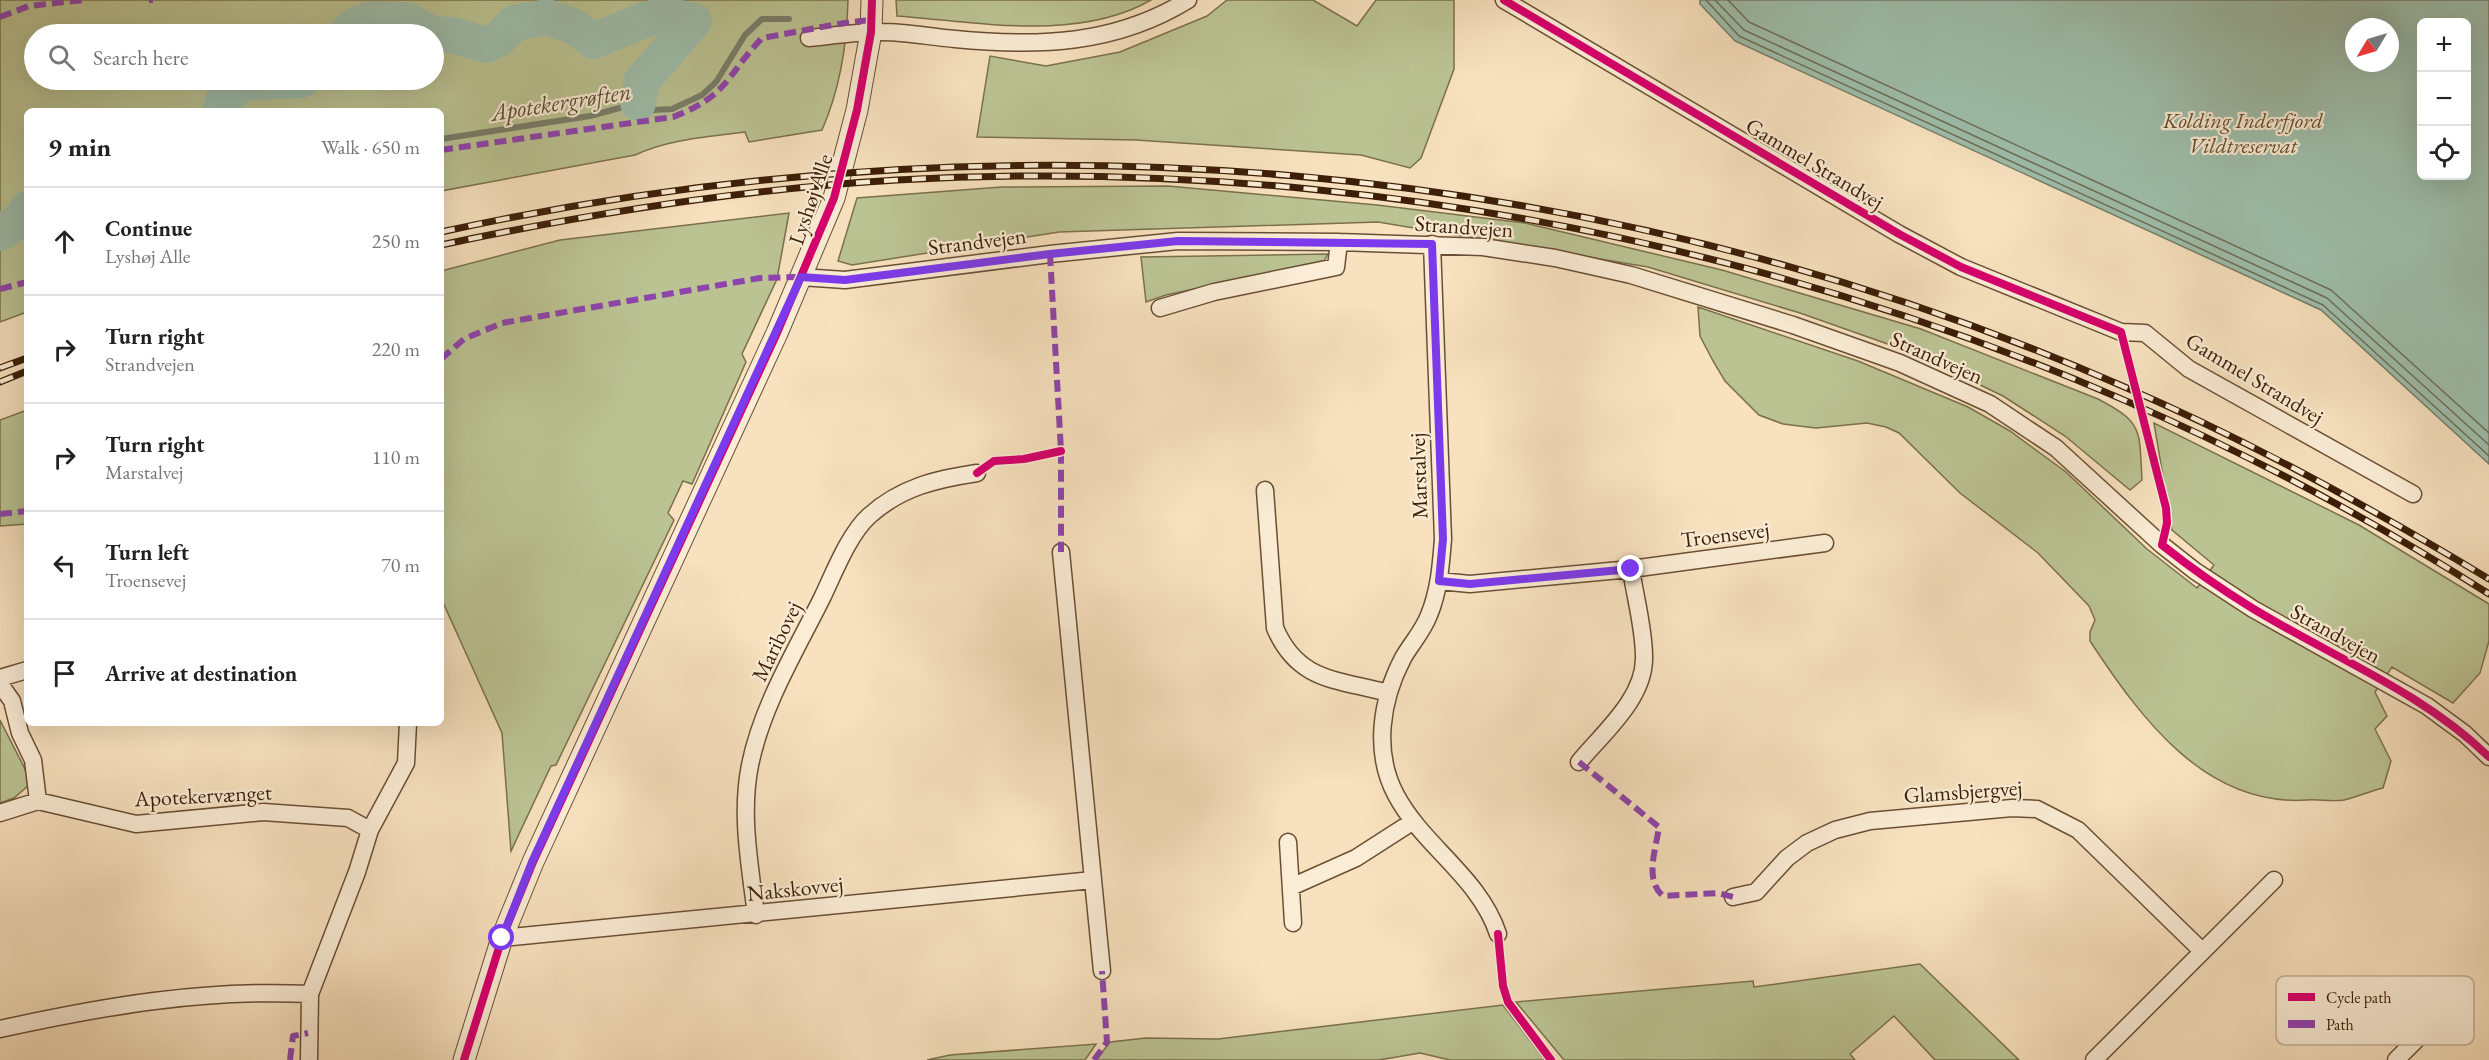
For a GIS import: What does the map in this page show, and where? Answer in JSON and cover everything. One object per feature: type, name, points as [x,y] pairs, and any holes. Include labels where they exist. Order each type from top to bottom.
[{"type":"street","name":"Lyshøj Alle","points":[[464,1060],[502,938],[532,862],[801,277],[834,198],[857,110],[871,32],[872,0]]},
{"type":"street","points":[[809,38],[871,32],[1034,43],[1089,39],[1168,12],[1188,0]]},
{"type":"street","name":"Gammel Strandvej","points":[[1504,0],[1961,267],[2121,332],[2145,333],[2189,369],[2413,494]]},
{"type":"street","name":"Strandvejen","points":[[801,277],[845,280],[1050,254],[1178,241],[1483,246],[1555,258],[1631,275],[1794,325],[1890,359],[1989,405],[2056,448],[2162,545],[2195,571],[2253,609],[2427,706],[2465,734],[2489,757]]},
{"type":"street","points":[[1160,308],[1214,292],[1336,267],[1339,242]]},
{"type":"street","name":"Marstalvej","points":[[1432,244],[1443,539],[1439,581],[1429,616],[1403,659],[1388,693],[1381,729],[1385,763],[1394,793],[1412,822],[1480,897],[1492,916],[1498,934]]},
{"type":"street","name":"Maribovej","points":[[756,915],[745,823],[750,766],[768,709],[844,553],[868,517],[898,494],[930,480],[977,472]]},
{"type":"street","points":[[1265,490],[1275,628],[1282,645],[1295,662],[1309,671],[1388,693]]},
{"type":"street","name":"Troensevej","points":[[1439,581],[1470,584],[1631,569],[1825,543]]},
{"type":"street","points":[[1061,552],[1102,971]]},
{"type":"street","points":[[1579,762],[1631,699],[1641,677],[1644,657],[1631,569]]},
{"type":"street","points":[[0,678],[24,671]]},
{"type":"street","points":[[0,684],[12,701],[20,733],[33,760],[38,801],[0,813]]},
{"type":"street","points":[[309,1060],[310,994],[357,872],[370,830],[406,763],[408,726]]},
{"type":"street","name":"Apotekervænget","points":[[38,801],[136,824],[263,812],[348,818],[370,830]]},
{"type":"street","name":"Glamsbjergvej","points":[[1732,897],[1756,892],[1787,858],[1807,843],[1835,830],[1870,821],[2012,808],[2037,809],[2079,830],[2202,951]]},
{"type":"street","points":[[1291,887],[1356,858],[1412,822]]},
{"type":"street","points":[[1288,842],[1293,923]]},
{"type":"street","name":"Nakskovvej","points":[[502,938],[756,915],[1093,880]]},
{"type":"street","points":[[2094,1060],[2274,880]]},
{"type":"street","points":[[0,1029],[63,1015],[199,994],[259,992],[310,994]]},
{"type":"street","points":[[2396,1060],[2411,1045]]},
{"type":"shaded area","points":[[0,0],[848,0],[841,66],[834,99],[822,130],[749,142],[745,132],[689,139],[661,145],[635,155],[444,190],[444,108],[24,108],[24,313],[0,322]]},
{"type":"shaded area","points":[[896,0],[1151,0],[1122,13],[1092,21],[1027,26],[897,16]]},
{"type":"shaded area","points":[[1227,0],[1313,0],[1357,26],[1376,0],[1454,0],[1454,69],[1421,158],[1410,168],[1361,155],[1136,140],[977,137],[990,56],[1046,66],[1120,52],[1207,16]]},
{"type":"shaded area","points":[[1168,186],[1377,205],[1525,223],[1722,270],[1921,329],[2113,407],[2131,422],[2136,430],[2139,439],[2142,480],[2130,490],[2065,436],[2003,396],[1916,354],[1800,313],[1648,267],[1378,222],[1059,232],[852,265],[838,261],[857,198],[1002,187]]},
{"type":"shaded area","points":[[789,213],[777,279],[742,354],[746,362],[692,484],[683,481],[668,513],[674,520],[556,765],[551,766],[511,851],[502,733],[444,605],[444,270],[560,240]]},
{"type":"shaded area","points":[[1328,254],[1324,261],[1166,295],[1146,302],[1141,257]]},
{"type":"shaded area","points":[[1698,307],[1858,361],[1968,407],[2010,431],[2066,472],[2147,549],[2197,588],[2214,565],[2172,530],[2154,423],[2359,525],[2489,604],[2489,641],[2480,673],[2453,703],[2392,667],[2375,692],[2387,716],[2375,729],[2391,761],[2383,788],[2335,801],[2270,798],[2237,789],[2207,773],[2179,752],[2154,727],[2109,670],[2090,641],[2090,632],[2095,620],[2089,606],[2038,553],[1960,493],[1899,433],[1886,427],[1867,423],[1816,428],[1783,424],[1759,415],[1725,381],[1713,361],[1700,336]]},
{"type":"shaded area","points":[[24,411],[24,524],[0,526],[0,420]]},
{"type":"shaded area","points":[[0,720],[25,769],[29,785],[14,798],[0,803]]},
{"type":"shaded area","points":[[1920,964],[2019,1060],[1935,1060],[1894,1016],[1850,1054],[1855,1060],[1564,1060],[1516,1002],[1753,981],[1754,987]]},
{"type":"shaded area","points":[[1503,1005],[1545,1060],[1450,1060],[1420,1053],[1379,1060],[1096,1060],[1110,1042],[1146,1038],[1218,1039]]},
{"type":"shaded area","points":[[1096,1044],[1085,1060],[927,1060],[950,1055]]},
{"type":"water","name":"Kolding Inderfjord Vildtreservat","points":[[1700,0],[2489,0],[2489,464],[2321,310],[1735,41],[1700,4]]},
{"type":"waterway","points":[[444,35],[486,45],[499,39],[515,23],[547,17],[573,26],[594,41],[644,20],[664,15],[694,21],[641,82],[638,103]]},
{"type":"waterway","points":[[358,24],[372,19],[406,20],[414,24]]},
{"type":"waterway","name":"Apotekergrøften","points":[[444,139],[590,116],[638,103],[654,110],[672,109],[702,95],[716,82],[745,35],[762,19],[789,19]]},
{"type":"waterway","points":[[221,108],[224,98],[234,90]]},
{"type":"waterway","points":[[0,233],[21,219],[24,214]]},
{"type":"railway","points":[[444,231],[653,194],[866,172],[1080,165],[1292,176],[1504,203],[1713,246],[1918,307],[2120,385],[2215,428],[2354,500],[2489,579]]},
{"type":"railway","points":[[444,244],[668,204],[782,189],[897,180],[1106,177],[1314,189],[1521,218],[1725,263],[1925,323],[2120,398],[2308,489],[2489,594]]},
{"type":"railway","points":[[0,368],[24,359]]},
{"type":"railway","points":[[0,382],[24,372]]},
{"type":"marked path","points":[[0,17],[29,6],[83,0]]},
{"type":"marked path","points":[[444,150],[673,117],[716,93],[762,38],[830,25],[872,20]]},
{"type":"marked path","points":[[1050,254],[1061,451],[1061,552]]},
{"type":"marked path","points":[[444,356],[464,339],[502,323],[760,278],[801,277]]},
{"type":"marked path","points":[[0,289],[24,283]]},
{"type":"marked path","points":[[0,514],[24,511]]},
{"type":"marked path","points":[[1579,762],[1659,827],[1653,873],[1657,889],[1663,896],[1718,893],[1733,897]]},
{"type":"marked path","points":[[1094,1060],[1107,1042],[1102,971]]},
{"type":"marked path","points":[[290,1060],[293,1036],[308,1033]]},
{"type":"cycle path","points":[[464,1060],[502,938],[533,862],[777,333],[834,198],[857,110],[871,32],[872,0]]},
{"type":"cycle path","points":[[1504,0],[1899,234],[1961,267],[2121,332],[2166,508],[2167,523],[2162,545],[2206,578],[2252,608],[2375,676],[2435,713],[2489,757]]},
{"type":"cycle path","points":[[977,473],[994,461],[1024,459],[1061,451]]},
{"type":"cycle path","points":[[1498,934],[1503,986],[1508,1002],[1551,1060]]},
{"type":"route","points":[[502,938],[532,862],[801,277],[845,280],[1050,254],[1178,241],[1432,244],[1443,539],[1439,581],[1470,584],[1631,569]]}]
